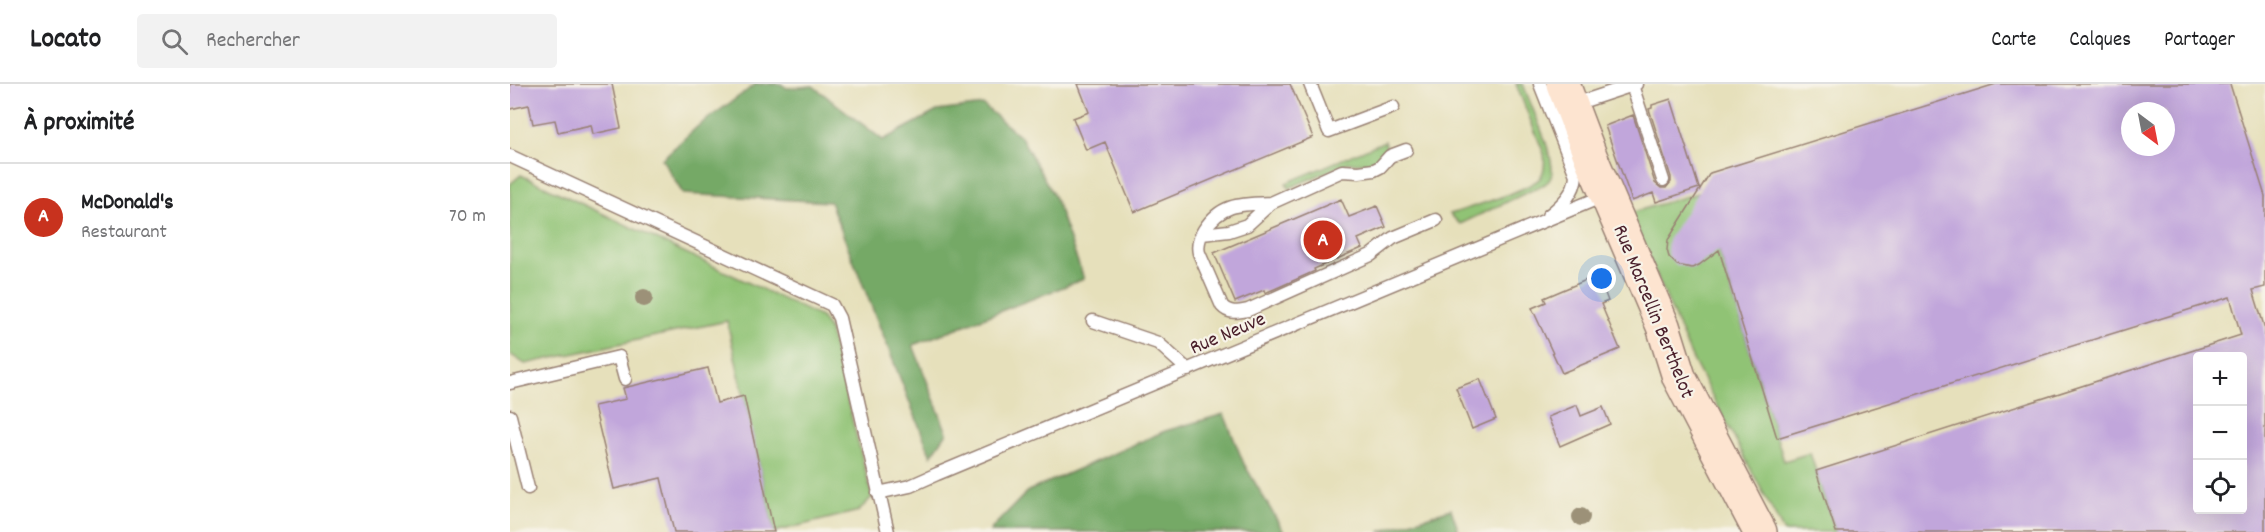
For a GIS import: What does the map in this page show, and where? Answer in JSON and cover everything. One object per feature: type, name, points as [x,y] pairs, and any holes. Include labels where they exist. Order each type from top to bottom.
[{"type":"main road","name":"Rue Marcellin Berthelot","points":[[1562,91],[1581,161],[1663,326],[1679,376],[1760,532]]},
{"type":"main road","name":"Rue Marcellin Berthelot","points":[[1599,198],[1649,346],[1746,532]]},
{"type":"lane","points":[[1310,84],[1329,131],[1393,107]]},
{"type":"lane","points":[[1539,224],[1560,206],[1575,184],[1575,175],[1540,84]]},
{"type":"lane","points":[[1562,91],[1634,85],[1663,180]]},
{"type":"lane","points":[[1202,234],[1229,231],[1247,225],[1270,203],[1342,171],[1374,170],[1390,156],[1406,150]]},
{"type":"lane","points":[[510,156],[832,305],[839,318],[888,532]]},
{"type":"lane","name":"Rue Neuve","points":[[878,493],[909,486],[1599,198]]},
{"type":"lane","points":[[1270,203],[1239,204],[1218,213],[1202,234],[1198,246],[1199,253],[1225,309],[1239,312],[1371,255],[1393,238],[1437,220]]},
{"type":"lane","points":[[1093,321],[1158,343],[1188,370]]},
{"type":"lane","points":[[510,383],[619,357],[625,379]]},
{"type":"lane","points":[[510,416],[528,488]]},
{"type":"green space","points":[[756,84],[781,84],[787,88],[813,86],[883,140],[937,111],[983,105],[1021,137],[1055,198],[1084,279],[913,345],[947,433],[931,456],[830,202],[683,194],[662,159],[698,126]]},
{"type":"green space","points":[[1516,84],[1523,84],[1541,129],[1552,165],[1551,177],[1545,184],[1460,224],[1450,214],[1524,188],[1540,178],[1543,172],[1544,154]]},
{"type":"green space","points":[[1385,141],[1386,149],[1376,160],[1368,163],[1347,163],[1289,188],[1286,183]]},
{"type":"green space","points":[[521,175],[821,317],[829,329],[872,497],[859,511],[774,532],[727,321],[525,364],[510,354],[510,184]]},
{"type":"green space","points":[[1701,192],[1784,461],[1810,453],[1836,532],[1784,532],[1692,358],[1630,213]]},
{"type":"green space","points":[[1224,414],[1244,464],[1284,532],[991,532],[992,528],[1028,491],[1165,431]]},
{"type":"green space","points":[[1451,509],[1459,532],[1379,532]]},
{"type":"building","points":[[510,84],[612,84],[621,128],[593,134],[591,125],[558,132],[555,120],[533,124],[529,105],[510,109]]},
{"type":"building","points":[[1078,84],[1290,84],[1313,137],[1134,212],[1105,142],[1086,150],[1073,118],[1089,112]]},
{"type":"building","points":[[1996,84],[2230,84],[2265,196],[2265,287],[2253,290],[2265,329],[2265,532],[1836,532],[1816,471],[2241,335],[2230,297],[1777,438],[1719,250],[1692,268],[1677,265],[1669,257],[1668,240],[1710,173]]},
{"type":"building","points":[[1671,99],[1699,188],[1656,202],[1653,193],[1632,201],[1605,126],[1633,115],[1655,183],[1661,188],[1666,188],[1671,182],[1671,177],[1649,109],[1652,105]]},
{"type":"building","points":[[1341,199],[1349,217],[1377,206],[1386,227],[1358,239],[1362,248],[1265,293],[1264,290],[1235,302],[1214,253]]},
{"type":"building","points":[[1598,275],[1608,301],[1601,304],[1620,349],[1562,373],[1532,308],[1546,302],[1544,298]]},
{"type":"building","points":[[708,368],[717,403],[744,396],[774,532],[674,532],[661,478],[614,489],[594,406],[626,399],[623,388]]},
{"type":"building","points":[[1480,379],[1496,419],[1472,429],[1456,388]]},
{"type":"building","points":[[1577,405],[1581,416],[1603,407],[1610,424],[1560,446],[1548,417]]},
{"type":"place","name":"McDonald's","points":[[1323,240]]}]
